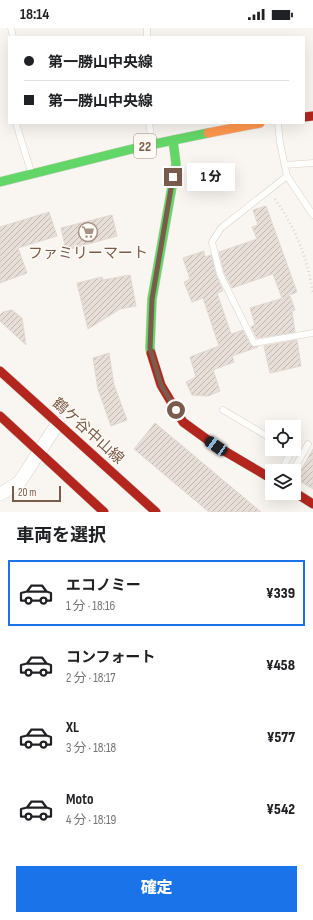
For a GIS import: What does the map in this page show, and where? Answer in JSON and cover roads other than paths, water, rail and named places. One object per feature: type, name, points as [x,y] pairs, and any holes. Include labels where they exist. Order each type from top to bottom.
[{"type":"street","name":"22","points":[[2,178],[31,174],[173,140],[255,124]]},
{"type":"street","points":[[173,140],[176,164],[152,299],[150,348],[161,385],[183,422],[216,446],[265,475]]},
{"type":"street","name":"鶴ケ谷中山線","points":[[0,371],[156,512]]},
{"type":"street","points":[[0,416],[104,512]]},
{"type":"street","points":[[0,494],[19,482],[58,422]]},
{"type":"street","points":[[301,496],[313,504]]},
{"type":"lane","points":[[16,124],[31,174]]},
{"type":"lane","points":[[149,124],[152,145]]},
{"type":"lane","points":[[278,124],[280,144],[287,176],[313,215]]},
{"type":"lane","points":[[285,165],[313,164]]},
{"type":"lane","points":[[287,176],[221,228],[212,242],[220,274],[254,343],[313,333]]},
{"type":"lane","points":[[223,410],[265,434]]},
{"type":"lane","points":[[297,464],[308,444]]},
{"type":"place","name":"ファミリーマート","points":[[88,232]]}]
